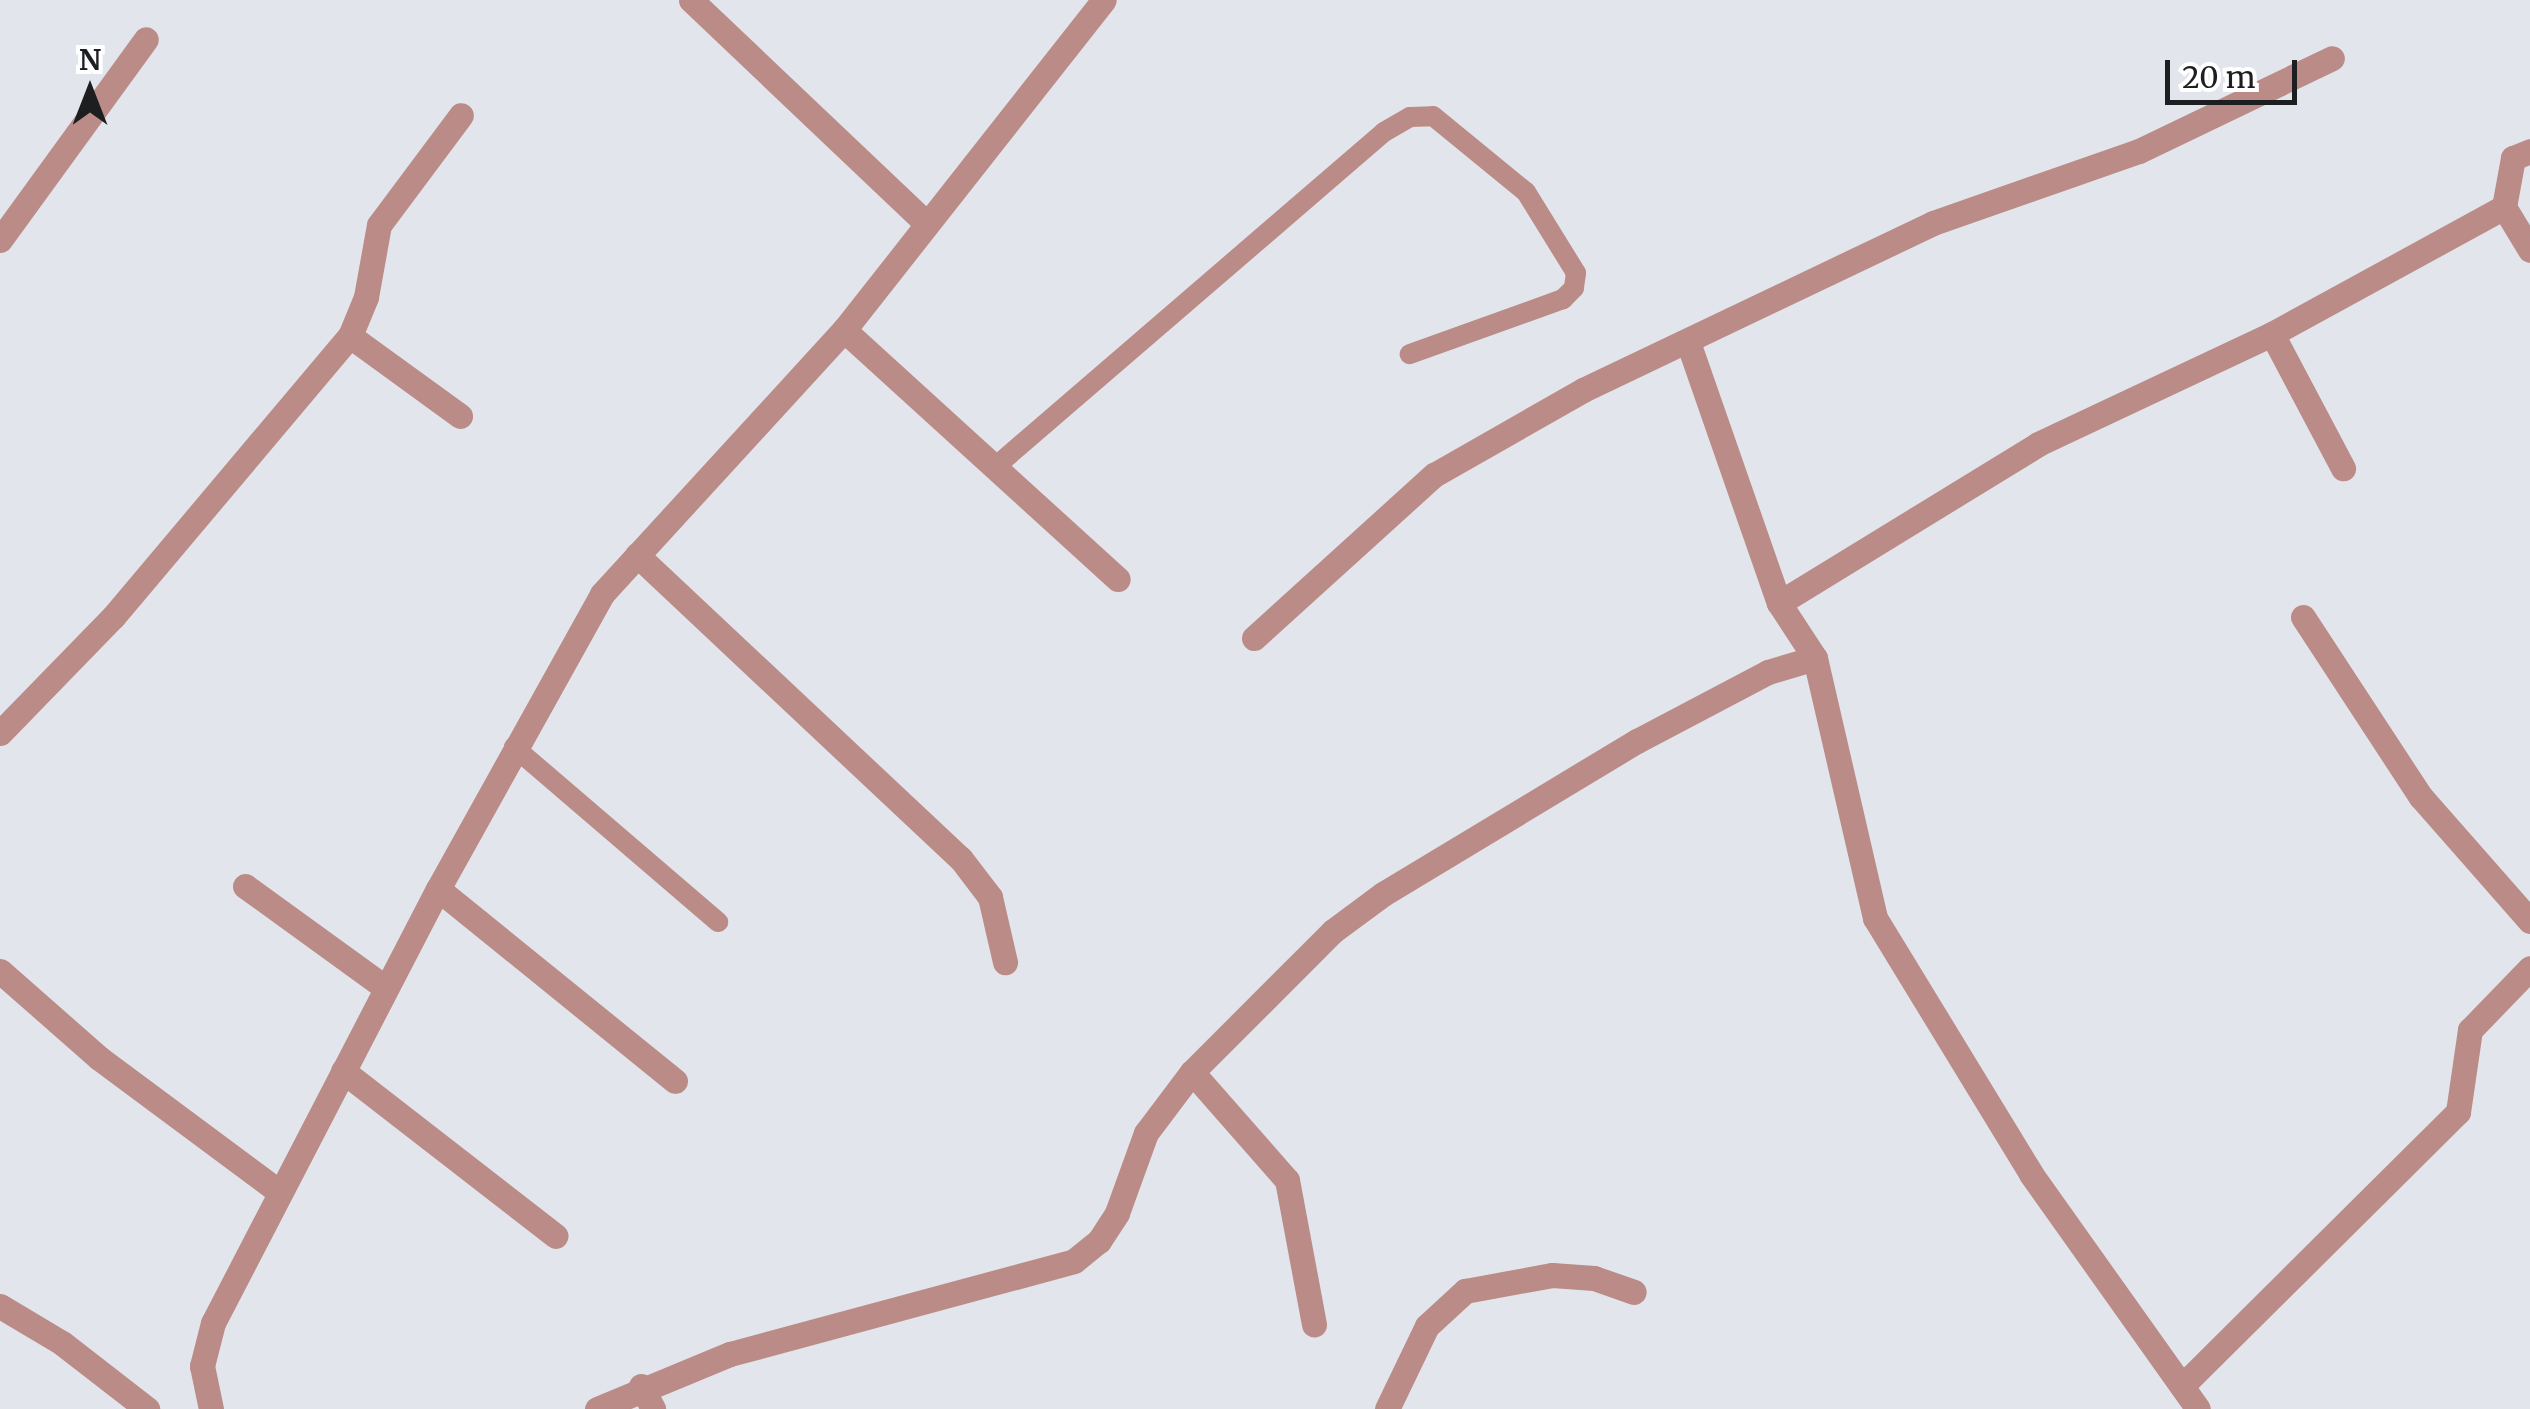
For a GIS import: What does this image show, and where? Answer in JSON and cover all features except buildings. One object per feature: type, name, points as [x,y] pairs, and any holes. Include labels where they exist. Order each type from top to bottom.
[{"type":"street","points":[[692,0],[925,222]]},
{"type":"street","points":[[211,1409],[202,1366],[212,1323],[438,889],[602,594],[844,330],[925,222],[1104,0]]},
{"type":"street","points":[[0,240],[146,39]]},
{"type":"street","points":[[1254,638],[1434,475],[1583,390],[1933,223],[2139,151],[2332,58]]},
{"type":"street","points":[[0,733],[112,617],[350,336],[366,297],[379,225],[461,115]]},
{"type":"street","points":[[2530,150],[2513,158],[2504,207],[2530,250]]},
{"type":"street","points":[[1778,603],[2038,444],[2272,334],[2504,207]]},
{"type":"street","points":[[844,330],[1118,579]]},
{"type":"street","points":[[2272,334],[2342,468]]},
{"type":"street","points":[[350,336],[460,416]]},
{"type":"street","points":[[1688,342],[1778,603],[1815,658],[1848,779],[1860,862],[1890,947],[2031,1174],[2198,1409]]},
{"type":"street","points":[[637,554],[961,859],[990,897],[1004,962]]},
{"type":"street","points":[[2303,617],[2421,796],[2530,921]]},
{"type":"street","points":[[598,1409],[647,1398],[730,1354],[1074,1260],[1099,1242],[1117,1214],[1146,1132],[1192,1072],[1274,986],[1382,894],[1637,741],[1768,672],[1815,658]]},
{"type":"street","points":[[244,886],[386,988]]},
{"type":"street","points":[[438,889],[676,1081]]},
{"type":"street","points":[[2182,1386],[2458,1112],[2470,1030],[2530,968]]},
{"type":"street","points":[[0,971],[99,1058],[278,1191]]},
{"type":"street","points":[[343,1071],[556,1236]]},
{"type":"street","points":[[1192,1072],[1287,1180],[1314,1324]]},
{"type":"street","points":[[1387,1409],[1427,1326],[1464,1292],[1552,1275],[1594,1278],[1634,1292]]},
{"type":"street","points":[[0,1306],[62,1343],[147,1409]]},
{"type":"lane","points":[[995,467],[1384,132],[1410,117],[1433,116],[1526,192],[1576,273],[1574,288],[1563,300],[1410,354]]},
{"type":"lane","points":[[514,747],[718,922]]}]
